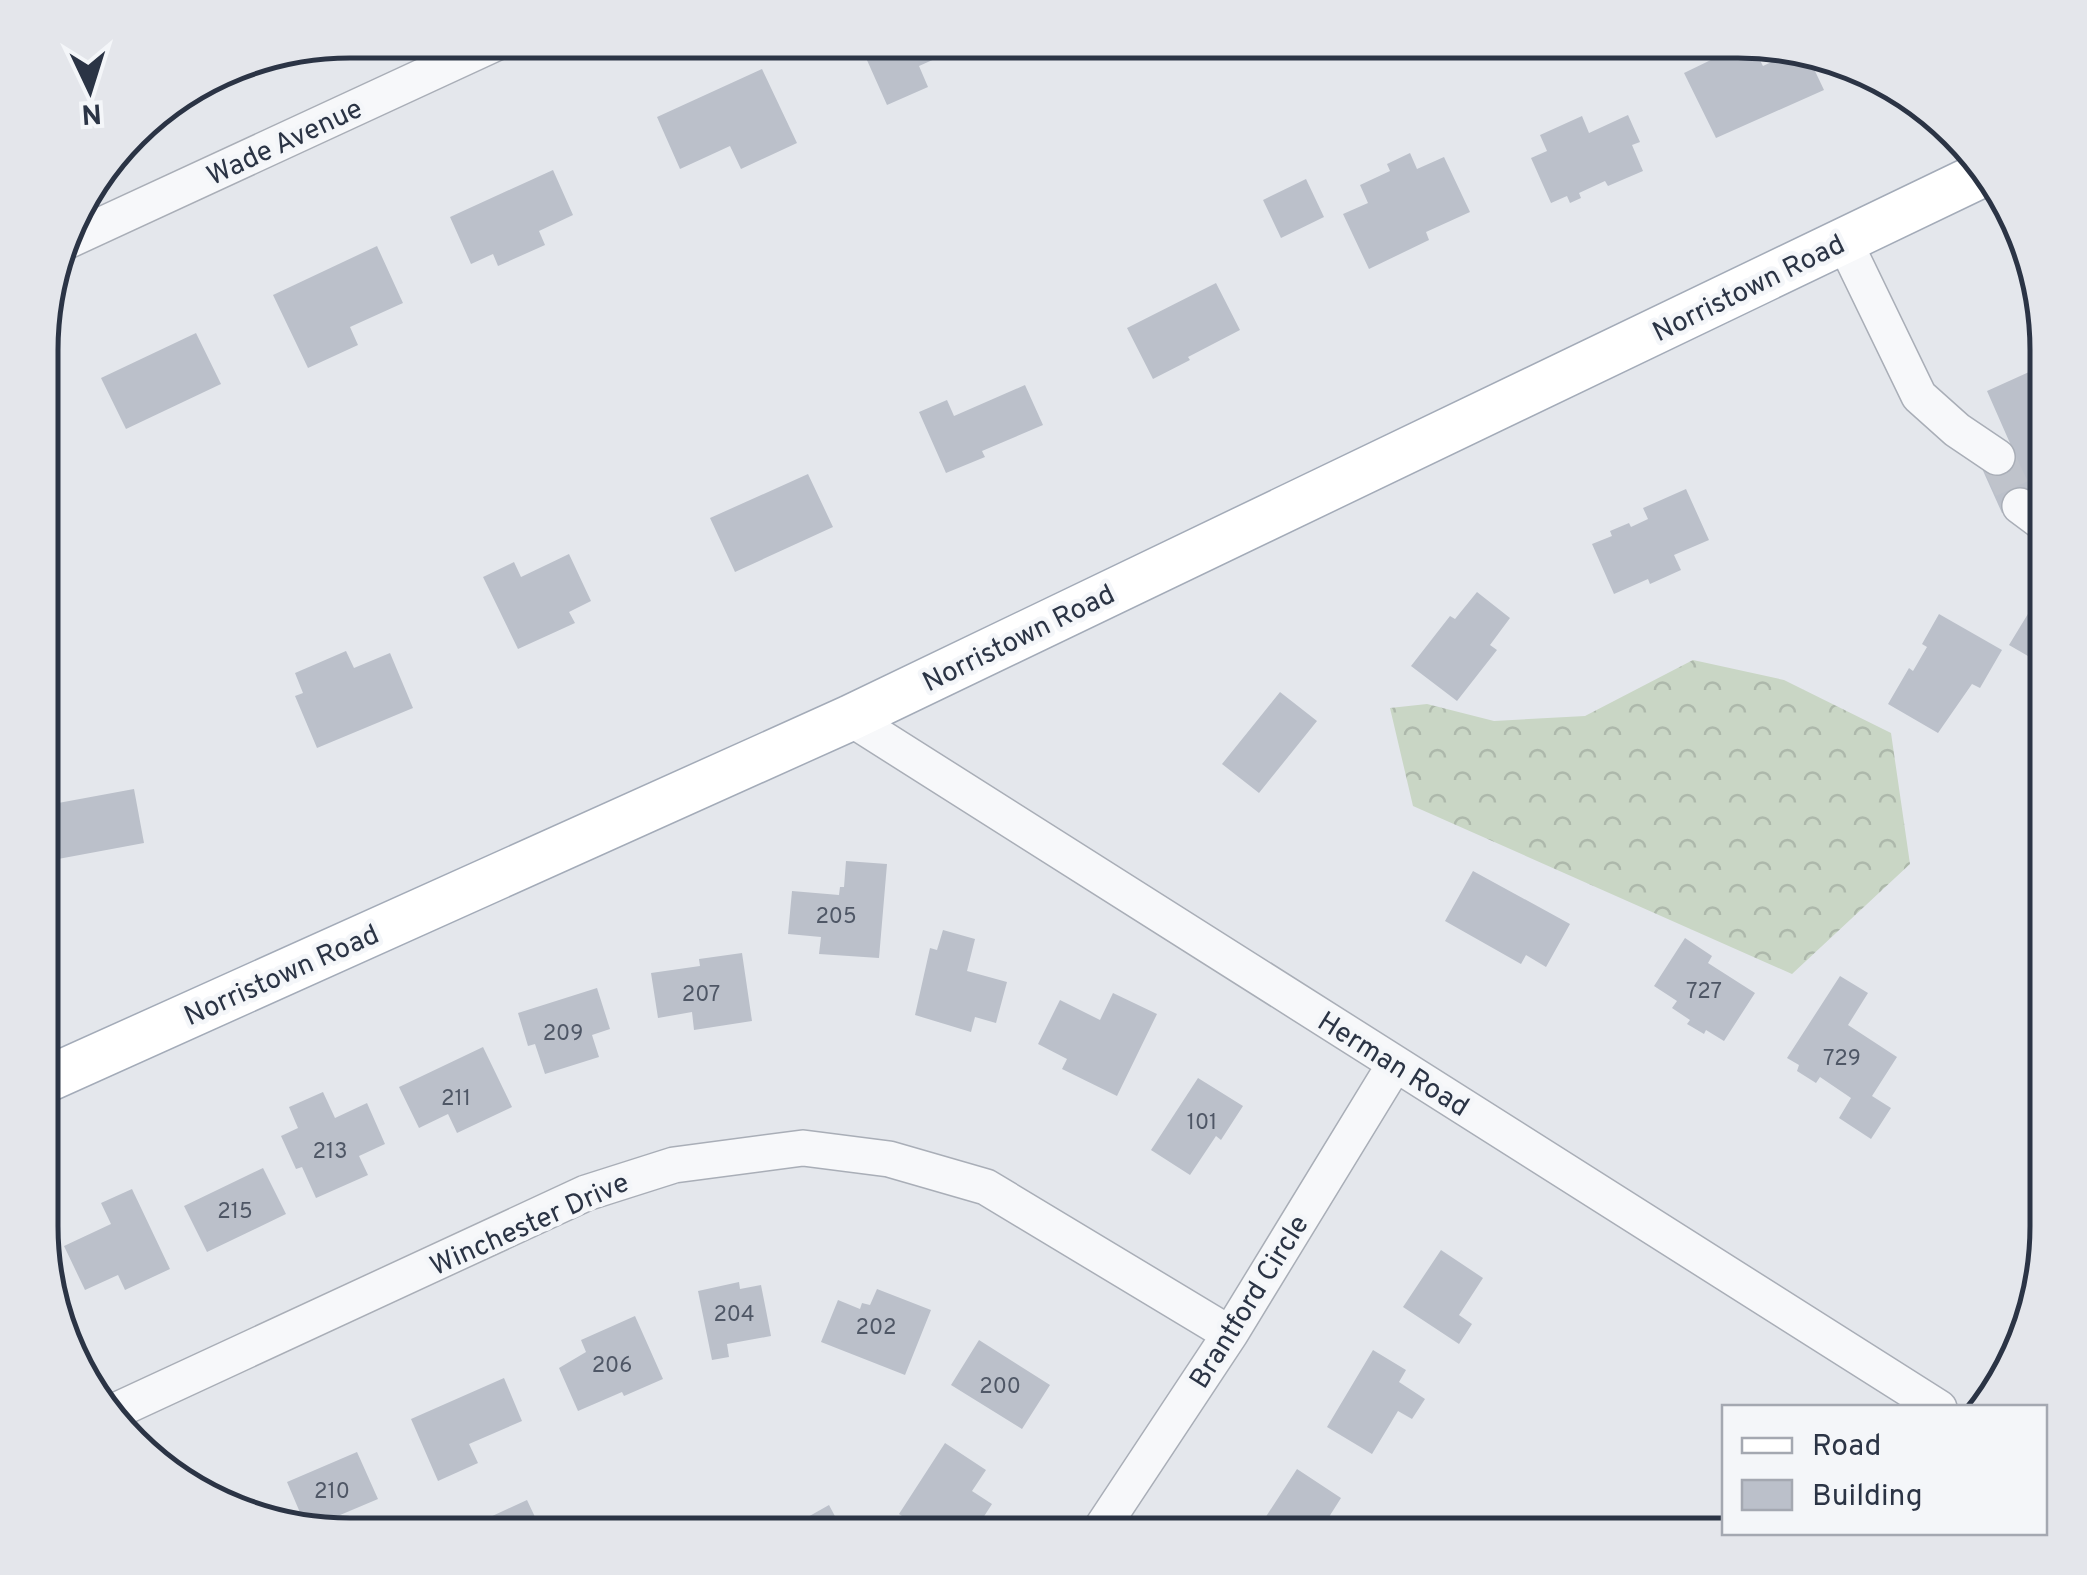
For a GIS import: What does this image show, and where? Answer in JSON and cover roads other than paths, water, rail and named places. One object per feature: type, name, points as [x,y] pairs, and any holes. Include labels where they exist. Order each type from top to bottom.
[{"type":"main road","name":"Norristown Road","points":[[58,1074],[850,718],[1973,178]]},
{"type":"street","name":"Wade Avenue","points":[[82,234],[463,58]]},
{"type":"street","points":[[1844,240],[1920,396],[1958,430],[1997,457]]},
{"type":"street","name":"Herman Road","points":[[850,718],[1935,1405]]},
{"type":"street","name":"Brantford Circle","points":[[1109,1518],[1230,1334],[1395,1064]]},
{"type":"street","name":"Winchester Drive","points":[[123,1409],[586,1193],[674,1164],[803,1148],[889,1159],[986,1187],[1230,1334]]},
{"type":"tunnel","points":[[1997,457],[2020,506]]}]
